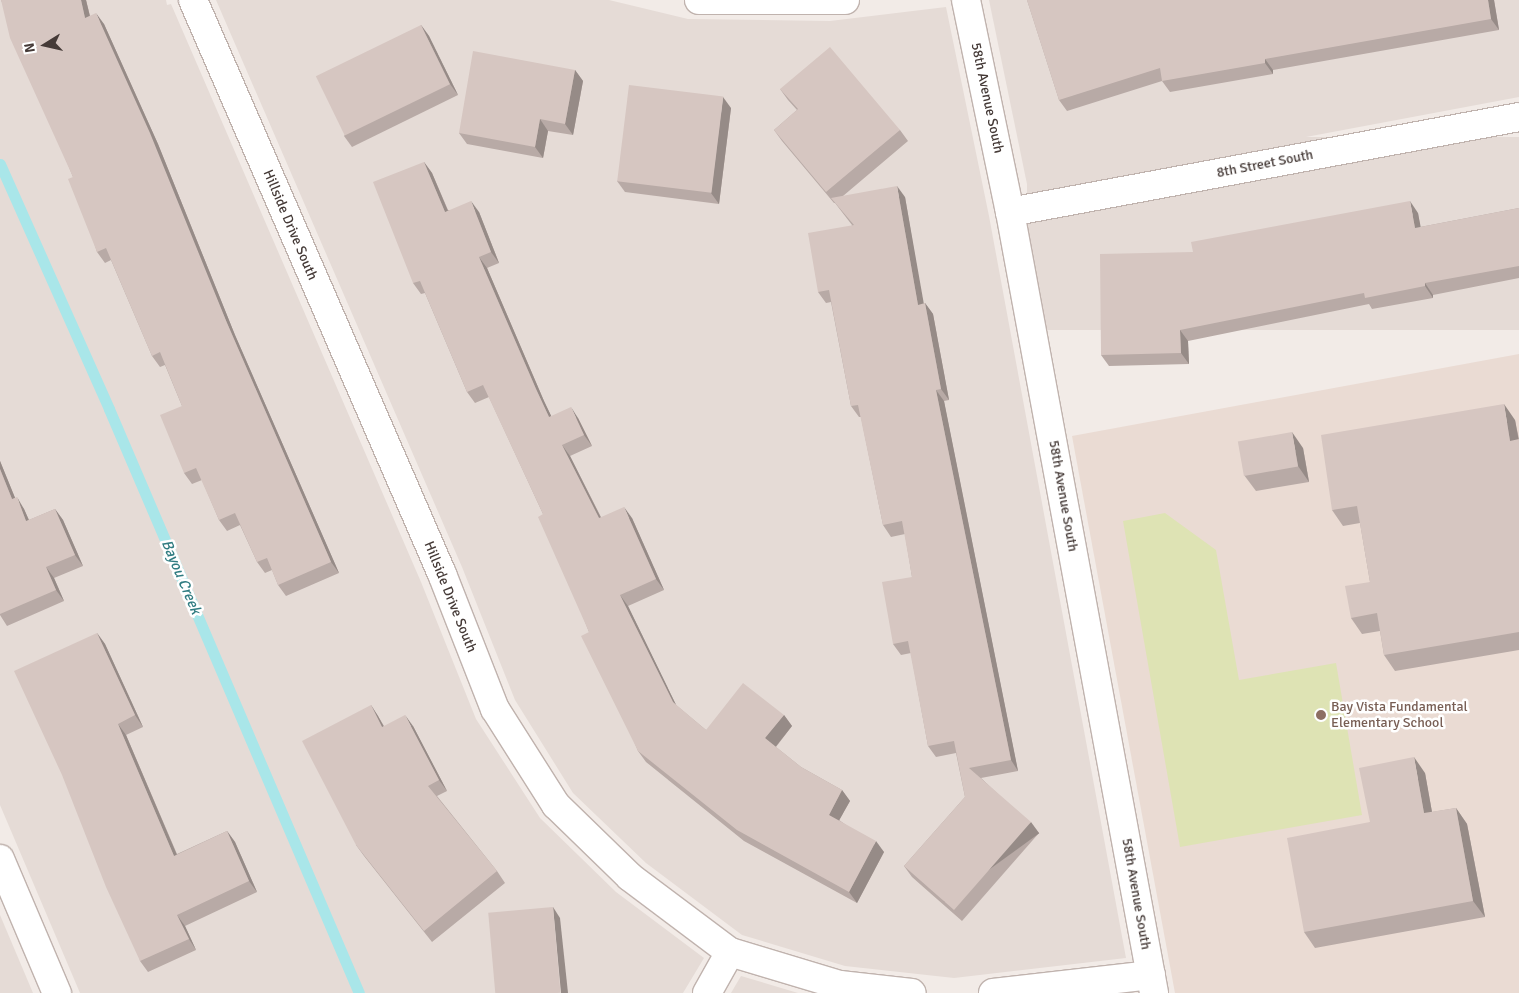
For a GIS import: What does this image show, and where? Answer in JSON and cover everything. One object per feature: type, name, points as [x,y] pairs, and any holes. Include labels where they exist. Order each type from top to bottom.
[{"type":"street","name":"Hillside Drive South","points":[[193,0],[442,574],[495,709],[556,805],[630,877],[730,952],[840,985],[912,993]]},
{"type":"street","points":[[699,0],[845,0]]},
{"type":"street","name":"58th Avenue South","points":[[966,0],[1010,212],[1152,984]]},
{"type":"street","name":"8th Street South","points":[[1010,212],[1519,117]]},
{"type":"street","points":[[0,859],[57,993]]},
{"type":"street","points":[[707,993],[730,952]]},
{"type":"street","points":[[993,993],[1152,984]]},
{"type":"shaded area","points":[[0,0],[166,0],[167,5],[171,4],[421,582],[476,719],[540,818],[616,892],[704,958],[683,993],[80,993],[0,805]]},
{"type":"shaded area","points":[[216,0],[609,0],[688,19],[830,21],[946,7],[989,216],[1126,958],[954,978],[845,966],[742,935],[646,863],[573,793],[515,700],[462,567]]},
{"type":"shaded area","points":[[989,0],[1519,0],[1519,97],[1028,189]]},
{"type":"shaded area","points":[[1027,137],[1519,137],[1519,330],[1027,330]]},
{"type":"shaded area","name":"Bay Vista Fundamental Elementary School","points":[[1519,354],[1519,993],[1175,993],[1072,436]]},
{"type":"shaded area","points":[[0,915],[33,993],[0,993]]},
{"type":"shaded area","points":[[741,976],[798,993],[731,993]]},
{"type":"green space","points":[[1165,513],[1216,550],[1239,680],[1336,663],[1362,815],[1180,847],[1123,521]]},
{"type":"building","points":[[1,0],[81,0],[85,18],[96,13],[150,133],[227,323],[331,562],[278,585],[267,558],[257,562],[235,513],[219,520],[196,468],[184,473],[160,415],[182,406],[160,352],[152,356],[106,248],[97,252],[68,179],[73,177],[10,38]]},
{"type":"building","points":[[1027,0],[1488,0],[1491,19],[1265,59],[1265,63],[1162,81],[1160,68],[1059,100]]},
{"type":"building","points":[[421,25],[450,84],[345,136],[316,76]]},
{"type":"building","points":[[830,47],[900,130],[826,192],[774,130],[798,109],[780,89]]},
{"type":"building","points":[[473,51],[575,70],[565,124],[540,119],[535,147],[459,133]]},
{"type":"building","points":[[629,85],[723,97],[711,193],[617,181]]},
{"type":"building","points":[[424,162],[445,212],[471,201],[491,252],[479,257],[549,417],[571,407],[584,435],[562,445],[599,518],[624,507],[656,579],[620,595],[673,702],[706,730],[743,683],[784,715],[765,738],[801,767],[842,790],[829,815],[876,841],[849,892],[737,830],[638,751],[581,636],[589,632],[538,517],[543,514],[483,385],[467,392],[420,281],[413,283],[373,182]]},
{"type":"building","points":[[897,186],[918,305],[925,303],[941,389],[936,390],[1011,760],[969,768],[1031,822],[954,910],[904,866],[965,797],[954,741],[928,746],[908,641],[893,644],[882,582],[912,577],[902,521],[883,525],[858,405],[851,406],[829,290],[818,292],[808,233],[854,225],[831,198]]},
{"type":"building","points":[[1410,201],[1415,228],[1519,208],[1519,266],[1425,283],[1425,286],[1365,298],[1364,293],[1180,330],[1181,353],[1101,355],[1100,254],[1193,252],[1191,242]]},
{"type":"building","points":[[1504,404],[1510,441],[1519,439],[1519,632],[1384,655],[1377,613],[1351,618],[1345,586],[1370,582],[1357,506],[1332,510],[1321,435]]},
{"type":"building","points":[[1292,432],[1298,466],[1244,476],[1238,442]]},
{"type":"building","points":[[0,469],[12,499],[17,497],[26,521],[55,509],[75,555],[46,567],[56,590],[0,614]]},
{"type":"building","points":[[97,633],[135,715],[118,724],[174,856],[227,831],[249,881],[177,915],[189,939],[140,961],[106,887],[62,775],[14,671]]},
{"type":"building","points":[[371,705],[382,727],[405,715],[439,780],[428,786],[497,871],[424,931],[356,845],[302,741]]},
{"type":"building","points":[[1414,757],[1424,813],[1456,808],[1473,901],[1304,932],[1287,838],[1370,822],[1359,768]]},
{"type":"building","points":[[553,907],[560,993],[495,993],[488,913]]},
{"type":"waterway","name":"Bayou Creek","points":[[0,164],[109,409],[359,993]]},
{"type":"place","name":"Bay Vista Fundamental Elementary School","points":[[1321,715]]}]
